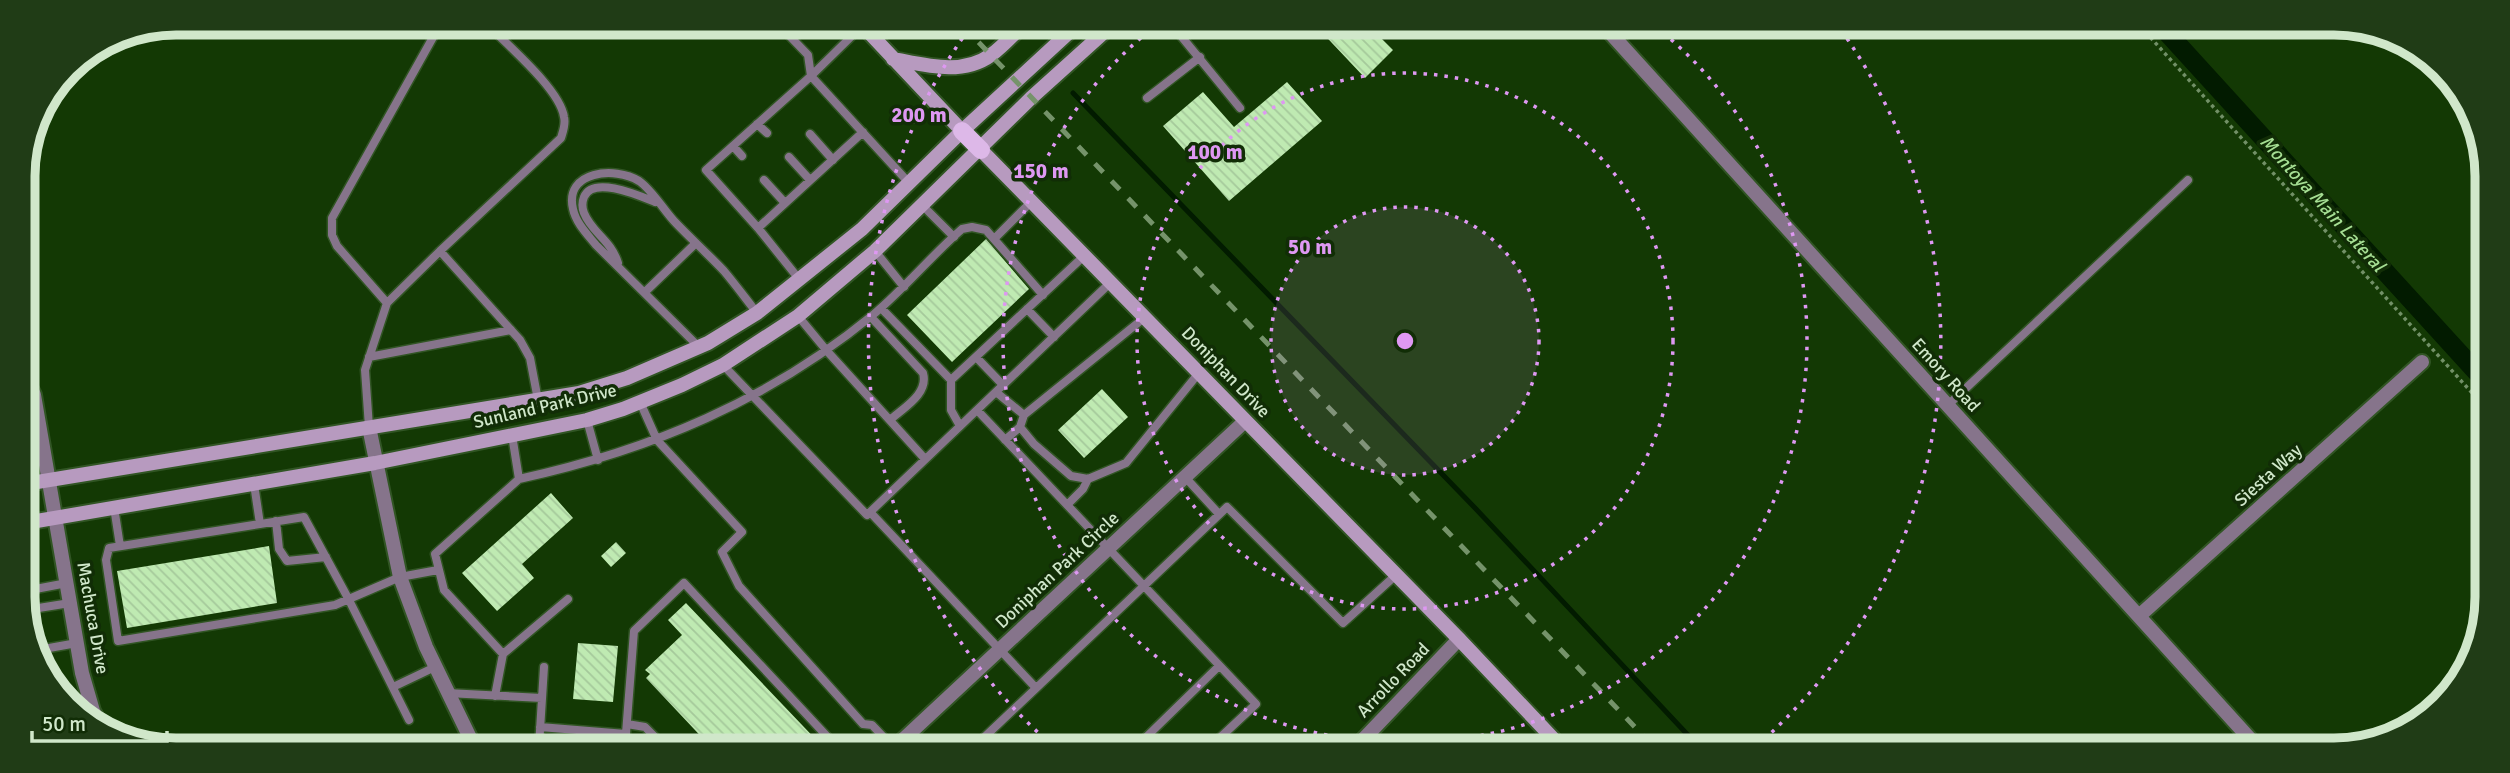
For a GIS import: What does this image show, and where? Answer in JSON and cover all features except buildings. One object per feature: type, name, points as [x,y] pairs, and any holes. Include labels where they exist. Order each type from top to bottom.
[{"type":"main road","name":"Doniphan Drive","points":[[871,35],[1553,738]]},
{"type":"main road","points":[[893,58],[934,66],[966,66],[991,55],[1012,35]]},
{"type":"main road","name":"Sunland Park Drive","points":[[35,482],[579,393],[627,378],[699,347],[757,313],[862,229],[962,131],[1066,35]]},
{"type":"main road","name":"Sunland Park Drive","points":[[35,521],[375,463],[587,420],[682,386],[723,365],[798,316],[875,251],[921,204],[981,150],[1031,98],[1101,35]]},
{"type":"street","name":"Emory Road","points":[[1612,35],[2249,738]]},
{"type":"street","name":"Siesta Way","points":[[2139,616],[2423,362]]},
{"type":"street","name":"Machuca Drive","points":[[35,401],[82,673],[94,712]]},
{"type":"street","name":"Doniphan Park Circle","points":[[909,738],[1000,649],[1244,422]]},
{"type":"street","points":[[369,427],[400,577],[446,693],[470,738]]},
{"type":"street","name":"Arrollo Road","points":[[1365,738],[1459,639]]},
{"type":"lane","points":[[387,303],[337,246],[332,235],[332,218],[434,35]]},
{"type":"lane","points":[[369,427],[365,370],[387,303],[561,138],[564,115],[554,93],[498,35]]},
{"type":"lane","points":[[789,35],[808,55],[811,76],[910,184]]},
{"type":"lane","points":[[799,279],[706,170],[757,124],[785,107],[851,35]]},
{"type":"lane","points":[[1180,35],[1240,108]]},
{"type":"lane","points":[[1147,98],[1199,57]]},
{"type":"lane","points":[[757,124],[767,133]]},
{"type":"lane","points":[[758,228],[863,132]]},
{"type":"lane","points":[[810,134],[833,160]]},
{"type":"lane","points":[[733,146],[743,156]]},
{"type":"lane","points":[[789,157],[810,180]]},
{"type":"lane","points":[[699,347],[596,245],[577,220],[572,202],[577,185],[600,173],[619,173],[639,182],[724,271],[757,313]]},
{"type":"lane","points":[[764,180],[785,203]]},
{"type":"lane","points":[[1948,405],[2188,180]]},
{"type":"lane","points":[[618,266],[614,250],[584,212],[582,205],[587,191],[594,187],[607,187],[627,191],[658,203]]},
{"type":"lane","points":[[994,239],[1032,201]]},
{"type":"lane","points":[[921,204],[954,237]]},
{"type":"lane","points":[[503,654],[444,590],[435,554],[519,480],[598,460],[657,440],[752,397],[827,351],[881,309],[962,229],[986,230],[1043,295]]},
{"type":"lane","points":[[645,292],[696,243]]},
{"type":"lane","points":[[440,251],[511,330],[530,358],[538,400]]},
{"type":"lane","points":[[875,251],[904,287]]},
{"type":"lane","points":[[951,380],[1085,256]]},
{"type":"lane","points":[[723,365],[867,515],[1111,282]]},
{"type":"lane","points":[[881,309],[951,380],[951,410],[960,426]]},
{"type":"lane","points":[[1027,309],[1054,337]]},
{"type":"lane","points":[[798,316],[925,459]]},
{"type":"lane","points":[[871,317],[923,373],[925,379],[922,391],[890,420]]},
{"type":"lane","points":[[1005,440],[1020,427],[1024,415],[1144,318]]},
{"type":"lane","points":[[369,357],[511,330]]},
{"type":"lane","points":[[976,357],[1003,385]]},
{"type":"lane","points":[[1020,427],[1034,444],[1071,476],[1088,479],[1126,463],[1198,374]]},
{"type":"lane","points":[[996,392],[1024,415]]},
{"type":"lane","points":[[639,402],[657,440],[742,532],[722,552],[739,586],[863,724],[893,738]]},
{"type":"lane","points":[[977,410],[1255,704],[1219,738]]},
{"type":"lane","points":[[587,420],[598,460]]},
{"type":"lane","points":[[512,435],[519,480]]},
{"type":"lane","points":[[1185,477],[1219,514]]},
{"type":"lane","points":[[1067,505],[1083,489],[1088,479]]},
{"type":"lane","points":[[254,484],[260,524]]},
{"type":"lane","points":[[114,507],[120,546]]},
{"type":"lane","points":[[983,738],[1227,507],[1343,623],[1396,575]]},
{"type":"lane","points":[[870,512],[1036,688]]},
{"type":"lane","points":[[409,720],[349,600],[304,517],[109,548],[106,560],[118,641],[335,606],[349,600],[400,577],[438,570]]},
{"type":"lane","points":[[276,521],[279,549],[287,561],[326,557]]},
{"type":"lane","points":[[35,589],[67,583]]},
{"type":"lane","points":[[626,738],[634,631],[684,583],[829,738]]},
{"type":"lane","points":[[495,696],[503,654],[568,599]]},
{"type":"lane","points":[[35,609],[70,603]]},
{"type":"lane","points":[[44,649],[77,643]]},
{"type":"lane","points":[[1145,738],[1219,666]]},
{"type":"lane","points":[[393,687],[435,667]]},
{"type":"lane","points":[[539,738],[544,667]]},
{"type":"lane","points":[[446,693],[542,698]]},
{"type":"lane","points":[[87,706],[91,705]]},
{"type":"lane","points":[[627,724],[645,727],[656,738]]},
{"type":"lane","points":[[540,727],[626,734]]},
{"type":"path","points":[[2148,35],[2475,396]]},
{"type":"waterway","name":"Montoya Main Lateral","points":[[2169,35],[2475,370]]},
{"type":"waterway","points":[[1073,93],[1476,509],[1691,738]]},
{"type":"railway","points":[[972,35],[1645,738]]}]
